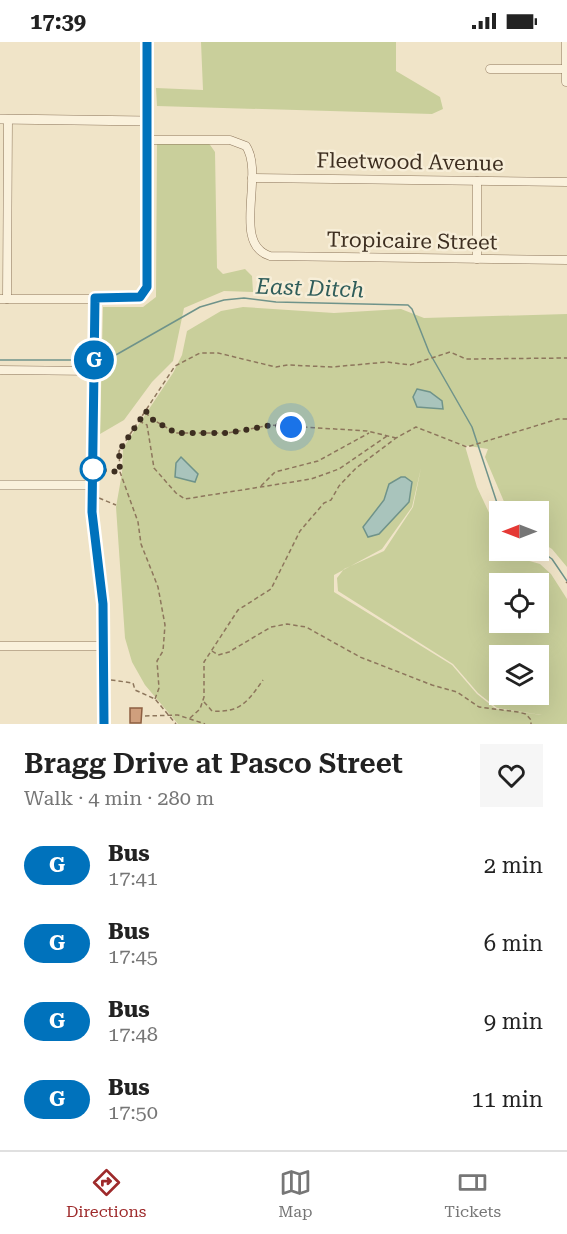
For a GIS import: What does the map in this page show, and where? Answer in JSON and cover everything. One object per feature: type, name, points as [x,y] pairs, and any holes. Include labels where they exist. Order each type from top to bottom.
[{"type":"street","points":[[147,42],[147,121],[147,287],[144,293],[135,298],[3,299],[4,119],[147,121]]},
{"type":"street","points":[[566,42],[566,82]]},
{"type":"street","points":[[490,69],[567,69]]},
{"type":"street","points":[[147,140],[209,139],[239,142],[248,150],[252,178]]},
{"type":"street","name":"Fleetwood Avenue","points":[[252,178],[567,182]]},
{"type":"street","name":"Tropicaire Street","points":[[252,178],[250,233],[258,250],[277,257],[567,260]]},
{"type":"street","points":[[477,181],[477,260]]},
{"type":"street","points":[[95,298],[93,495],[105,645],[104,724]]},
{"type":"street","points":[[0,370],[94,368]]},
{"type":"street","points":[[0,485],[93,485]]},
{"type":"street","points":[[0,645],[105,645]]},
{"type":"path","points":[[155,699],[159,688],[157,661],[163,651],[165,625],[158,587],[141,544],[138,522],[120,472],[119,451],[174,366],[200,354],[225,354],[276,367],[288,365],[356,366],[387,362],[410,365],[450,352],[466,359],[567,358]]},
{"type":"path","points":[[146,411],[150,418],[176,433],[228,433],[272,425],[370,432],[396,438]]},
{"type":"path","points":[[190,718],[201,709],[204,662],[238,610],[271,589],[300,531],[324,503],[331,500],[339,486],[356,468],[396,438],[416,427],[467,447],[558,419],[567,419]]},
{"type":"path","points":[[139,421],[147,425],[151,442],[150,456],[154,468],[176,493],[185,499],[302,481],[339,469],[387,436]]},
{"type":"path","points":[[260,486],[275,472],[318,461],[350,446],[370,432]]},
{"type":"path","points":[[93,495],[116,505]]},
{"type":"path","points":[[212,651],[218,655],[229,652],[264,630],[280,625],[306,627],[360,657],[432,685],[457,692],[479,707],[526,714],[531,724]]},
{"type":"path","points":[[105,680],[129,681],[135,690],[155,699],[176,724]]},
{"type":"path","points":[[203,700],[212,711],[237,707],[255,695],[263,680]]},
{"type":"path","points":[[145,717],[190,718],[205,724]]},
{"type":"green space","points":[[201,42],[396,42],[396,71],[440,97],[443,109],[432,114],[157,106],[156,88],[203,90]]},
{"type":"green space","points":[[157,141],[208,142],[215,152],[217,268],[223,274],[245,269],[252,276],[253,292],[224,291],[184,308],[173,361],[152,382],[124,420],[100,434],[103,307],[143,307],[156,297]]},
{"type":"green space","points":[[243,307],[334,313],[401,309],[424,318],[567,314],[567,567],[549,547],[549,501],[504,501],[485,457],[488,449],[456,444],[465,446],[477,487],[489,513],[489,561],[530,561],[540,564],[551,574],[567,599],[567,724],[178,724],[145,685],[132,662],[125,638],[116,507],[122,473],[123,448],[173,373],[182,355],[187,331],[221,311]],"holes":[[[421,468],[413,507],[384,551],[350,566],[382,549],[412,507]],[[343,570],[337,578],[338,591],[453,664],[478,693],[489,702],[489,645],[549,645],[549,705],[493,705],[497,708],[542,715],[496,709],[489,705],[452,665],[334,592],[334,575]]]},
{"type":"water","points":[[417,389],[430,392],[442,401],[443,409],[417,407],[413,397]]},
{"type":"water","points":[[181,457],[198,474],[195,482],[175,477],[176,463]]},
{"type":"water","points":[[401,477],[412,482],[409,502],[379,534],[368,537],[363,527],[384,500],[389,484]]},
{"type":"building","points":[[130,708],[142,708],[141,723],[130,723]]},
{"type":"waterway","name":"East Ditch","points":[[97,360],[107,360],[200,307],[224,300],[244,298],[276,302],[408,305],[412,309],[429,352],[472,427],[496,501]]},
{"type":"waterway","name":"East Ditch","points":[[0,360],[89,360]]},
{"type":"waterway","name":"East Ditch","points":[[549,557],[567,581]]},
{"type":"bus line","name":"G","points":[[104,724],[103,604],[92,512],[95,298],[140,297],[147,287],[147,42]]},
{"type":"route","points":[[93,469],[120,472],[119,451],[146,411],[150,418],[176,433],[200,430],[228,433],[245,428],[272,425],[291,427]]}]
